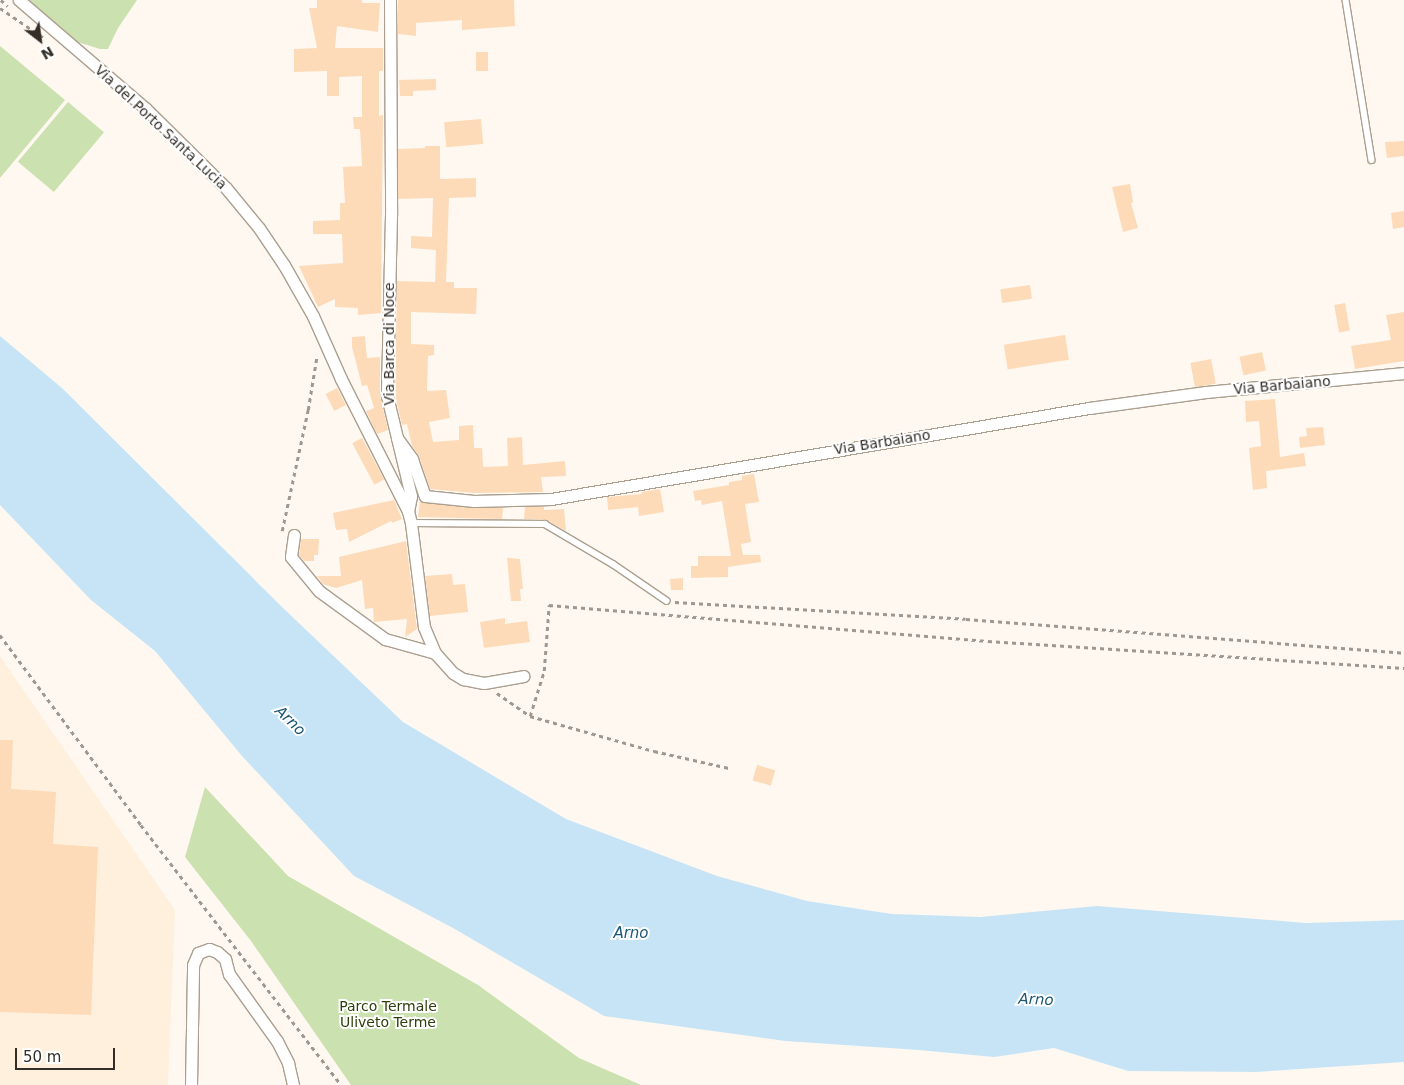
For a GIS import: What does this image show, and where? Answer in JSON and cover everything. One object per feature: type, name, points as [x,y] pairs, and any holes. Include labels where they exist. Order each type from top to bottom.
[{"type":"street","name":"Via del Porto Santa Lucia","points":[[19,0],[145,108],[226,188],[259,228],[284,264],[313,316],[341,379],[408,511]]},
{"type":"street","name":"Via Barca di Noce","points":[[390,0],[391,215],[387,396],[411,496],[408,511],[424,627],[435,653]]},
{"type":"street","name":"Via Barbaiano","points":[[397,438],[412,459],[425,496],[474,501],[551,499],[1089,408],[1206,392],[1404,373]]},
{"type":"street","points":[[294,535],[291,557],[309,581],[319,591],[385,639],[435,653],[453,673],[463,679],[484,683],[522,676]]},
{"type":"street","points":[[191,1085],[193,965],[198,953],[209,949],[217,952],[225,959],[229,974],[277,1042],[288,1063],[293,1085]]},
{"type":"lane","points":[[1346,0],[1372,160]]},
{"type":"lane","points":[[411,523],[545,524],[613,564],[666,601]]},
{"type":"path","points":[[0,0],[16,12]]},
{"type":"path","points":[[23,18],[46,36]]},
{"type":"path","points":[[281,535],[308,410],[317,353]]},
{"type":"path","points":[[666,601],[966,619],[1404,652]]},
{"type":"path","points":[[530,716],[544,671],[549,605],[988,640],[1404,668]]},
{"type":"path","points":[[0,635],[141,825],[341,1085]]},
{"type":"path","points":[[484,683],[530,716],[654,751],[729,768]]},
{"type":"shaded area","points":[[0,656],[175,910],[168,1085],[0,1085]]},
{"type":"green space","points":[[26,0],[137,0],[118,28],[108,49],[100,49],[74,41]]},
{"type":"green space","points":[[0,46],[65,100],[0,178]]},
{"type":"green space","points":[[68,102],[104,132],[54,192],[18,162]]},
{"type":"green space","name":"Parco Termale Uliveto Terme","points":[[205,787],[288,876],[478,985],[579,1058],[641,1085],[351,1085],[251,941],[185,857]]},
{"type":"water","name":"Arno","points":[[0,336],[62,388],[282,607],[403,722],[566,819],[717,876],[807,901],[892,914],[980,917],[1097,906],[1306,923],[1404,920],[1404,1062],[1256,1072],[1128,1071],[1054,1048],[994,1057],[785,1041],[604,1016],[453,928],[354,876],[242,756],[155,651],[91,600],[0,505]]},
{"type":"building","points":[[317,0],[362,0],[362,3],[380,3],[378,32],[337,26],[335,48],[383,48],[383,71],[379,71],[379,116],[383,115],[381,313],[358,315],[358,308],[335,307],[335,299],[318,307],[299,266],[343,263],[342,234],[313,234],[313,221],[340,220],[340,203],[345,203],[343,167],[362,166],[360,129],[354,129],[353,117],[362,117],[362,76],[339,77],[339,96],[327,96],[327,71],[294,72],[294,49],[317,48],[309,8],[317,8]]},
{"type":"building","points":[[398,0],[514,0],[515,26],[462,30],[462,20],[416,23],[416,36],[398,34]]},
{"type":"building","points":[[476,52],[488,52],[488,71],[476,71]]},
{"type":"building","points":[[436,79],[436,90],[413,91],[413,96],[400,96],[399,80]]},
{"type":"building","points":[[481,119],[483,144],[446,147],[444,122]]},
{"type":"building","points":[[1404,141],[1404,156],[1387,158],[1385,142]]},
{"type":"building","points":[[425,146],[440,146],[440,179],[476,178],[476,197],[449,198],[446,282],[454,282],[454,288],[477,288],[476,314],[411,312],[411,344],[434,345],[434,355],[428,356],[427,391],[446,390],[450,418],[429,422],[433,442],[459,440],[459,426],[473,425],[474,448],[482,448],[483,467],[508,466],[507,438],[522,437],[523,465],[565,461],[566,476],[541,477],[543,492],[474,493],[430,489],[419,456],[412,446],[407,424],[402,425],[395,395],[397,281],[435,282],[436,250],[411,248],[411,236],[432,237],[433,198],[398,199],[398,149],[425,148]]},
{"type":"building","points":[[1130,184],[1133,202],[1131,203],[1138,228],[1123,232],[1112,187]]},
{"type":"building","points":[[1404,211],[1404,227],[1393,229],[1391,213]]},
{"type":"building","points":[[1030,285],[1032,299],[1002,303],[1000,289]]},
{"type":"building","points":[[1345,303],[1350,331],[1339,332],[1334,305]]},
{"type":"building","points":[[1404,312],[1404,361],[1355,369],[1351,346],[1391,340],[1386,315]]},
{"type":"building","points":[[1065,335],[1069,360],[1008,369],[1004,345]]},
{"type":"building","points":[[365,336],[367,358],[380,357],[380,396],[388,430],[377,434],[366,411],[374,408],[367,385],[362,386],[352,347],[352,337]]},
{"type":"building","points":[[1262,352],[1266,371],[1243,375],[1240,357]]},
{"type":"building","points":[[1211,359],[1216,384],[1195,388],[1190,363]]},
{"type":"building","points":[[337,388],[346,405],[334,411],[326,394]]},
{"type":"building","points":[[1275,399],[1280,457],[1304,453],[1306,466],[1266,471],[1267,488],[1253,490],[1249,448],[1261,446],[1259,421],[1246,422],[1245,401]]},
{"type":"building","points":[[1323,427],[1325,445],[1300,448],[1299,437],[1307,436],[1306,428]]},
{"type":"building","points":[[362,438],[384,479],[374,485],[352,443]]},
{"type":"building","points":[[754,474],[759,502],[745,504],[751,542],[741,544],[743,555],[760,555],[761,562],[728,567],[728,577],[691,578],[691,566],[698,566],[698,556],[731,556],[722,501],[702,505],[701,500],[695,501],[693,491],[729,485],[729,482],[742,480],[742,476]]},
{"type":"building","points":[[660,489],[664,512],[639,516],[638,507],[608,510],[607,497],[642,494],[642,492]]},
{"type":"building","points":[[394,500],[402,519],[392,523],[391,521],[349,542],[347,529],[336,530],[333,513]]},
{"type":"building","points":[[420,501],[473,508],[503,508],[502,519],[418,517]]},
{"type":"building","points":[[525,507],[544,507],[544,510],[564,509],[566,531],[547,520],[524,519]]},
{"type":"building","points":[[301,539],[319,539],[318,555],[314,555],[314,561],[304,561],[299,555]]},
{"type":"building","points":[[406,541],[417,629],[405,637],[407,619],[374,622],[373,608],[365,609],[362,580],[336,588],[323,584],[317,576],[341,576],[339,557]]},
{"type":"building","points":[[507,558],[520,559],[523,589],[520,589],[521,601],[511,601]]},
{"type":"building","points":[[452,574],[453,585],[465,584],[468,612],[430,616],[425,576]]},
{"type":"building","points":[[683,578],[683,590],[671,590],[670,579]]},
{"type":"building","points":[[505,618],[505,624],[527,621],[530,642],[484,648],[480,622]]},
{"type":"building","points":[[0,740],[13,740],[11,789],[56,792],[53,844],[98,847],[91,1015],[0,1012]]},
{"type":"building","points":[[757,765],[775,770],[771,786],[753,780]]}]
